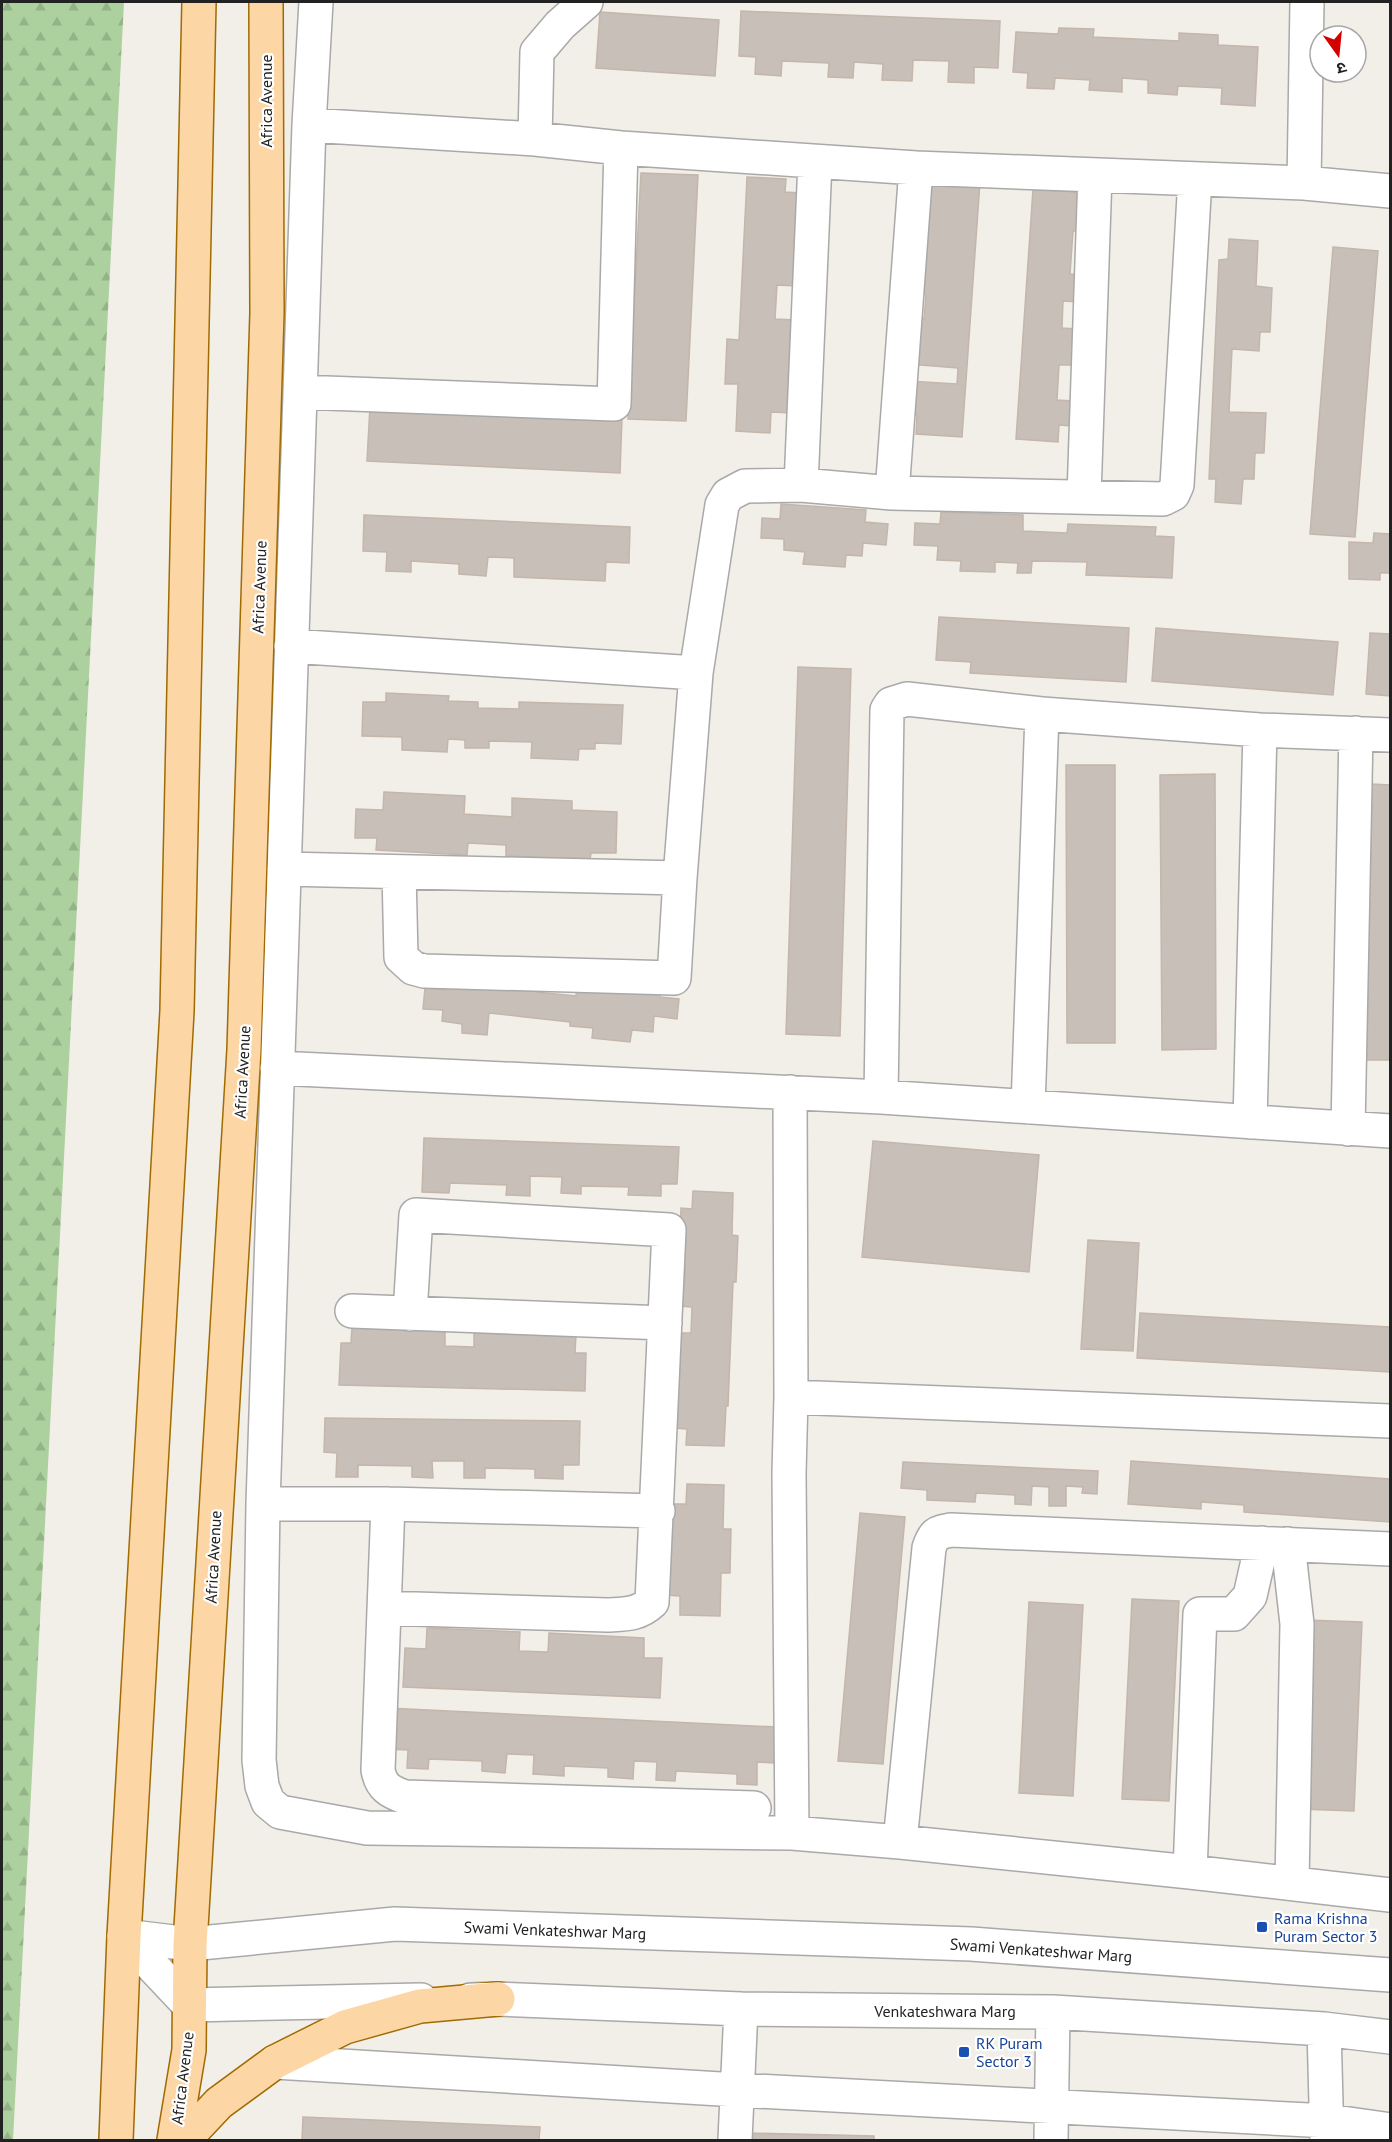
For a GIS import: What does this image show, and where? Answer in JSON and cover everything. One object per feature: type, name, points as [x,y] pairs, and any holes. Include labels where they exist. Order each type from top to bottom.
[{"type":"main road","points":[[116,2140],[124,1936],[177,1011],[199,2]]},
{"type":"main road","name":"Africa Avenue","points":[[174,2140],[189,2050],[190,1944],[244,1050],[267,313],[266,2]]},
{"type":"main road","points":[[184,2140],[219,2103],[275,2062],[345,2026],[420,2006],[498,1999]]},
{"type":"street","points":[[316,2],[309,125],[263,1504],[259,1760],[262,1786],[268,1802],[280,1812],[367,1828],[792,1833],[1190,1872],[1390,1895]]},
{"type":"street","points":[[535,139],[537,52],[560,25],[586,2]]},
{"type":"street","points":[[1304,183],[1307,2]]},
{"type":"street","points":[[309,125],[535,139],[621,148],[814,162],[1304,183],[1390,191]]},
{"type":"street","points":[[300,392],[614,404],[621,148]]},
{"type":"street","points":[[801,485],[814,162]]},
{"type":"street","points":[[892,493],[916,168]]},
{"type":"street","points":[[1084,496],[1095,175]]},
{"type":"street","points":[[399,872],[401,957],[413,968],[424,971],[674,978],[696,673],[722,505],[728,495],[745,486],[801,485],[892,493],[1163,499],[1173,494],[1195,179]]},
{"type":"street","points":[[291,646],[696,673]]},
{"type":"street","points":[[881,1097],[888,710],[891,704],[907,699],[1041,714],[1260,730],[1390,735]]},
{"type":"street","points":[[1028,1107],[1041,714]]},
{"type":"street","points":[[1250,1122],[1260,730]]},
{"type":"street","points":[[1348,1129],[1356,733]]},
{"type":"street","points":[[284,869],[680,878]]},
{"type":"street","points":[[278,1068],[881,1097],[1390,1131]]},
{"type":"street","points":[[790,1092],[791,1397],[789,1473],[792,1833]]},
{"type":"street","points":[[384,1608],[607,1615],[634,1614],[644,1610],[652,1602],[658,1511],[669,1230],[416,1215],[410,1314]]},
{"type":"street","points":[[352,1311],[665,1323]]},
{"type":"street","points":[[791,1397],[1390,1421]]},
{"type":"street","points":[[263,1504],[388,1504],[658,1511]]},
{"type":"street","points":[[388,1504],[378,1770],[381,1783],[392,1792],[405,1797],[754,1808]]},
{"type":"street","points":[[900,1842],[929,1548],[934,1536],[951,1530],[1390,1549]]},
{"type":"street","points":[[1190,1872],[1200,1614],[1234,1614],[1250,1596],[1275,1544]]},
{"type":"street","points":[[1275,1544],[1297,1624],[1292,1883]]},
{"type":"street","name":"Swami Venkateshwar Marg","points":[[124,1936],[190,1944],[395,1924],[971,1944],[1390,1975]]},
{"type":"street","points":[[124,1936],[189,2005],[498,1999]]},
{"type":"street","name":"Venkateshwara Marg","points":[[498,1999],[741,2009],[1053,2012],[1324,2029],[1390,2037]]},
{"type":"street","points":[[735,2140],[741,2009]]},
{"type":"street","points":[[1051,2140],[1053,2012]]},
{"type":"street","points":[[1324,2029],[1328,2131]]},
{"type":"street","points":[[275,2062],[737,2090],[1051,2106],[1328,2131],[1390,2130]]},
{"type":"green space","points":[[2,2],[124,2],[13,2140],[2,2140]]},
{"type":"building","points":[[741,11],[1000,21],[998,68],[974,67],[974,83],[948,82],[949,61],[913,60],[912,81],[882,80],[883,64],[854,62],[853,78],[828,77],[829,63],[782,61],[781,76],[755,74],[756,57],[739,56]]},
{"type":"building","points":[[600,12],[719,20],[715,76],[596,68]]},
{"type":"building","points":[[1059,28],[1094,29],[1093,37],[1179,41],[1179,33],[1218,35],[1218,45],[1258,47],[1255,106],[1221,104],[1222,88],[1178,86],[1177,95],[1148,93],[1148,80],[1122,78],[1122,92],[1089,90],[1090,80],[1055,78],[1054,89],[1027,88],[1028,73],[1013,72],[1016,32],[1058,34]]},
{"type":"building","points":[[641,173],[698,175],[686,421],[628,419]]},
{"type":"building","points":[[747,177],[786,179],[785,192],[801,193],[796,286],[777,285],[775,319],[795,320],[791,413],[771,412],[770,433],[736,431],[738,384],[725,384],[727,339],[739,340]]},
{"type":"building","points":[[922,178],[980,182],[962,437],[916,434],[917,415],[906,414],[908,381],[957,384],[958,368],[909,364],[913,318],[924,319],[926,294],[914,293]]},
{"type":"building","points":[[1033,189],[1087,193],[1084,231],[1073,231],[1070,274],[1081,275],[1079,302],[1063,301],[1062,328],[1077,329],[1075,365],[1059,365],[1057,400],[1073,401],[1071,426],[1059,425],[1058,442],[1016,439]]},
{"type":"building","points":[[1229,239],[1258,241],[1256,286],[1272,288],[1270,332],[1260,332],[1259,351],[1232,349],[1229,412],[1266,413],[1264,453],[1255,453],[1254,479],[1243,479],[1241,504],[1215,502],[1216,479],[1209,479],[1219,260],[1228,259]]},
{"type":"building","points":[[1333,247],[1378,251],[1355,537],[1310,534]]},
{"type":"building","points":[[370,406],[622,418],[620,473],[367,461]]},
{"type":"building","points":[[781,504],[866,510],[865,522],[888,524],[886,545],[863,543],[862,556],[846,555],[845,567],[803,564],[805,552],[784,550],[784,539],[761,538],[762,518],[780,519]]},
{"type":"building","points":[[941,512],[1023,515],[1023,531],[1067,533],[1068,524],[1156,527],[1155,536],[1174,537],[1172,578],[1086,575],[1087,562],[1032,561],[1031,573],[1017,573],[1018,563],[995,562],[995,572],[960,571],[961,561],[937,560],[938,546],[914,545],[915,523],[940,524]]},
{"type":"building","points":[[364,515],[630,527],[629,563],[606,562],[605,581],[514,577],[514,558],[488,557],[486,576],[459,574],[459,564],[411,561],[411,572],[386,571],[387,552],[363,551]]},
{"type":"building","points":[[1374,533],[1390,534],[1390,573],[1380,573],[1380,580],[1349,579],[1349,542],[1373,543]]},
{"type":"building","points":[[939,617],[1129,628],[1126,682],[970,673],[971,662],[936,660]]},
{"type":"building","points":[[1156,628],[1338,642],[1333,695],[1152,681]]},
{"type":"building","points":[[1370,633],[1390,634],[1390,696],[1366,694]]},
{"type":"building","points":[[798,667],[851,669],[840,1036],[786,1034]]},
{"type":"building","points":[[386,693],[449,696],[448,701],[478,702],[478,708],[519,709],[519,702],[623,705],[621,744],[595,743],[595,749],[579,749],[578,760],[531,758],[532,742],[489,741],[489,748],[465,748],[465,740],[448,739],[447,752],[402,750],[402,737],[362,736],[363,702],[386,702]]},
{"type":"building","points":[[1066,765],[1115,765],[1115,1043],[1067,1043]]},
{"type":"building","points":[[1215,774],[1216,1049],[1162,1050],[1160,775]]},
{"type":"building","points":[[1371,784],[1390,785],[1390,1060],[1364,1060]]},
{"type":"building","points":[[384,792],[465,796],[464,814],[512,817],[512,798],[572,801],[572,810],[617,812],[616,853],[591,853],[590,860],[506,856],[506,845],[468,843],[467,855],[376,850],[377,838],[355,838],[356,809],[383,810]]},
{"type":"building","points":[[446,978],[537,983],[536,992],[576,996],[577,984],[660,992],[660,997],[679,999],[677,1019],[654,1016],[653,1032],[632,1030],[630,1042],[592,1038],[593,1028],[570,1026],[570,1022],[489,1013],[487,1035],[462,1033],[462,1024],[442,1021],[443,1010],[423,1009],[425,988],[445,990]]},
{"type":"building","points":[[424,1138],[679,1147],[677,1184],[661,1184],[661,1196],[628,1195],[629,1187],[581,1186],[581,1194],[561,1193],[562,1177],[530,1176],[530,1196],[506,1195],[507,1185],[450,1183],[449,1193],[422,1192]]},
{"type":"building","points":[[873,1141],[1039,1155],[1029,1272],[862,1257]]},
{"type":"building","points":[[693,1191],[733,1193],[732,1235],[738,1236],[736,1282],[733,1282],[728,1406],[726,1406],[724,1446],[686,1445],[687,1429],[674,1428],[678,1333],[691,1333],[692,1307],[678,1306],[678,1283],[685,1283],[685,1265],[679,1265],[681,1208],[692,1209]]},
{"type":"building","points":[[1088,1240],[1139,1243],[1133,1351],[1081,1349]]},
{"type":"building","points":[[1140,1313],[1390,1327],[1390,1372],[1137,1358]]},
{"type":"building","points":[[352,1327],[445,1329],[445,1346],[474,1347],[474,1333],[576,1335],[575,1353],[586,1353],[585,1391],[339,1385],[341,1343],[351,1343]]},
{"type":"building","points":[[325,1418],[580,1421],[579,1465],[563,1465],[563,1479],[535,1478],[535,1469],[485,1468],[485,1478],[464,1478],[464,1461],[432,1461],[433,1478],[412,1477],[412,1466],[358,1465],[358,1477],[336,1477],[337,1453],[324,1452]]},
{"type":"building","points":[[1131,1461],[1390,1479],[1390,1522],[1244,1512],[1244,1505],[1201,1502],[1201,1509],[1128,1504]]},
{"type":"building","points":[[903,1462],[1098,1471],[1097,1494],[1082,1493],[1083,1487],[1066,1486],[1066,1506],[1049,1506],[1049,1487],[1032,1486],[1031,1505],[1015,1504],[1015,1495],[976,1493],[975,1502],[927,1500],[927,1490],[901,1488]]},
{"type":"building","points":[[687,1484],[724,1485],[723,1529],[731,1529],[730,1573],[721,1573],[720,1616],[680,1615],[680,1596],[665,1595],[668,1504],[686,1504]]},
{"type":"building","points":[[860,1513],[905,1517],[883,1764],[838,1761]]},
{"type":"building","points":[[1132,1599],[1179,1601],[1169,1801],[1122,1799]]},
{"type":"building","points":[[1029,1602],[1083,1605],[1073,1796],[1019,1793]]},
{"type":"building","points":[[1306,1620],[1362,1622],[1354,1811],[1299,1809]]},
{"type":"building","points":[[427,1628],[520,1632],[519,1651],[548,1652],[549,1633],[644,1638],[644,1658],[662,1658],[660,1698],[403,1687],[405,1648],[426,1649]]},
{"type":"building","points":[[388,1708],[776,1727],[774,1763],[757,1762],[757,1785],[737,1784],[737,1774],[676,1771],[675,1781],[656,1780],[657,1762],[634,1761],[633,1779],[608,1777],[608,1768],[564,1766],[564,1776],[533,1774],[534,1755],[507,1754],[505,1773],[482,1771],[482,1761],[429,1759],[428,1769],[407,1768],[408,1750],[386,1749]]},
{"type":"building","points":[[303,2117],[540,2127],[539,2140],[302,2140]]},
{"type":"building","points":[[746,2133],[874,2136],[874,2140],[746,2140]]},
{"type":"place","name":"Rama Krishna Puram Sector 3","points":[[1262,1927]]},
{"type":"place","name":"RK Puram Sector 3","points":[[964,2052]]}]
